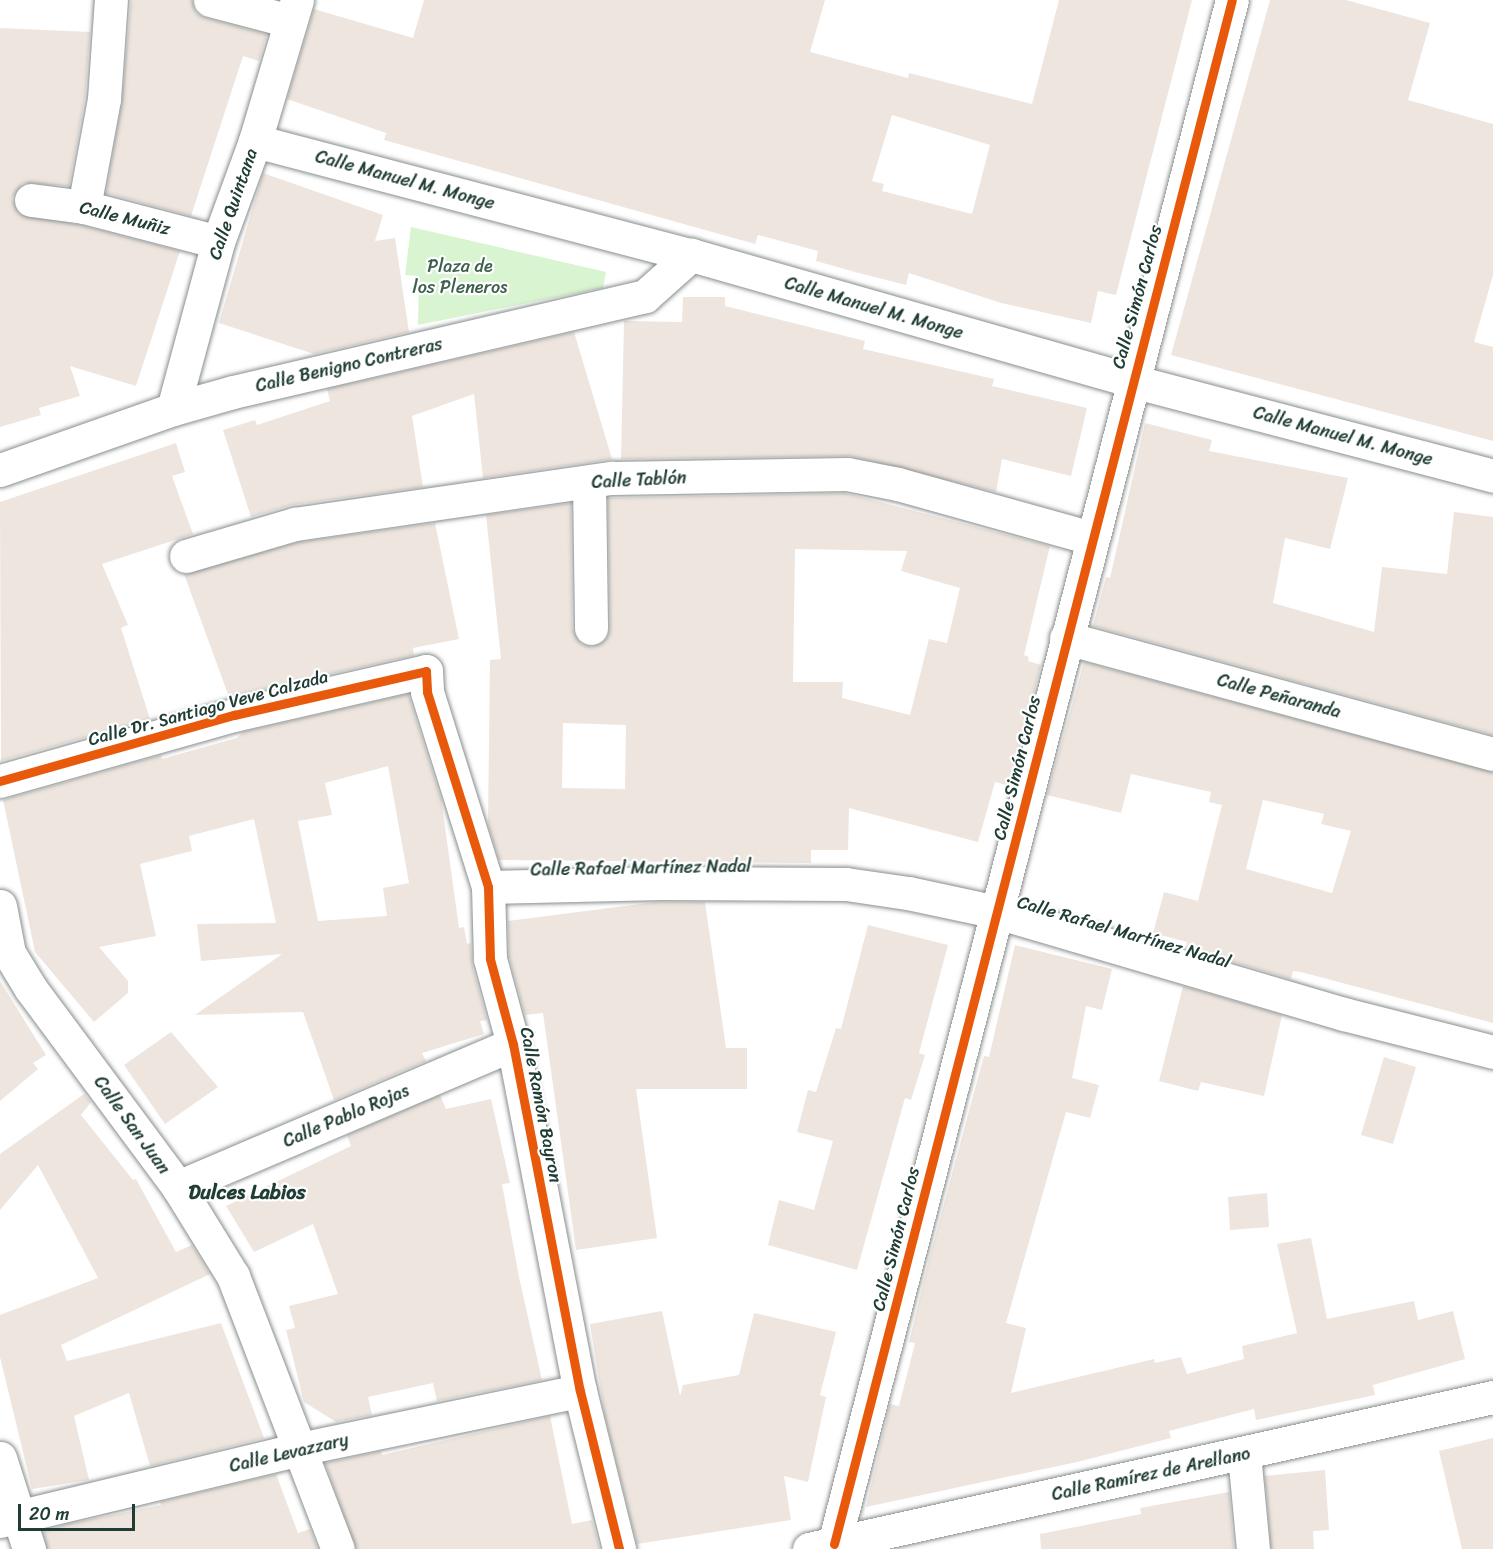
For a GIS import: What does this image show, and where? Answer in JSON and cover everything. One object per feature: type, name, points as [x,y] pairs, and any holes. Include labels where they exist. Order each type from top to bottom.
[{"type":"street","points":[[84,207],[104,99],[111,0]]},
{"type":"street","points":[[210,0],[293,10]]},
{"type":"street","name":"Calle Simón Carlos","points":[[820,1547],[997,912],[1232,0]]},
{"type":"street","name":"Calle Quintana","points":[[174,409],[218,242],[255,141],[293,10]]},
{"type":"street","name":"Calle Manuel M. Monge","points":[[255,141],[691,255],[1132,381],[1493,476]]},
{"type":"street","name":"Calle Muñiz","points":[[31,200],[84,207],[218,242]]},
{"type":"street","name":"Calle Benigno Contreras","points":[[0,470],[174,409],[645,296],[691,255]]},
{"type":"street","name":"Calle Tablón","points":[[186,556],[295,524],[612,478],[847,474],[898,484],[1092,538]]},
{"type":"street","points":[[589,482],[591,628]]},
{"type":"street","name":"Calle Peñaranda","points":[[1066,638],[1493,754]]},
{"type":"street","name":"Calle Dr. Santiago Veve Calzada","points":[[0,781],[234,715],[426,671]]},
{"type":"street","name":"Calle Ramón Bayron","points":[[426,671],[427,692],[488,887],[490,959],[513,1044],[580,1390],[619,1549]]},
{"type":"street","name":"Calle Rafael Martínez Nadal","points":[[488,887],[662,882],[846,884],[997,912],[1344,1014],[1493,1052]]},
{"type":"street","name":"Calle San Juan","points":[[0,906],[9,953],[26,980],[178,1187],[233,1276],[338,1549]]},
{"type":"street","name":"Calle Pablo Rojas","points":[[178,1187],[513,1044]]},
{"type":"street","name":"Calle Levazzary","points":[[10,1519],[299,1449],[580,1390]]},
{"type":"street","name":"Calle Ramírez de Arellano","points":[[820,1547],[1493,1397]]},
{"type":"street","points":[[1244,1454],[1253,1549]]},
{"type":"street","points":[[0,1458],[10,1519],[29,1549]]},
{"type":"green space","name":"Plaza de los Pleneros","points":[[411,227],[606,272],[603,288],[418,325],[419,276],[405,275]]},
{"type":"building","points":[[131,0],[192,0],[196,13],[205,18],[267,34],[259,61],[243,56],[191,216],[106,193],[122,102]]},
{"type":"building","points":[[424,0],[825,0],[810,52],[908,78],[909,73],[1032,104],[1059,0],[1192,0],[1116,295],[1098,291],[1091,323],[1001,303],[909,273],[906,285],[855,272],[816,261],[818,251],[758,235],[755,244],[384,140],[386,133],[287,99],[314,9],[413,38]],"holes":[[[892,115],[990,145],[972,214],[882,191],[884,184],[872,181]]]},
{"type":"building","points":[[1270,0],[1346,0],[1430,23],[1408,100],[1493,124],[1493,275],[1474,342],[1493,347],[1493,441],[1171,355]]},
{"type":"building","points":[[0,28],[90,32],[85,97],[69,186],[23,183],[12,198],[19,214],[80,225],[180,251],[136,386],[70,366],[80,396],[39,408],[41,415],[0,427]]},
{"type":"building","points":[[263,173],[383,215],[375,241],[395,238],[409,332],[314,354],[219,323]]},
{"type":"building","points":[[683,297],[725,297],[725,306],[865,341],[863,349],[994,379],[992,386],[1087,408],[1071,476],[1002,459],[996,492],[850,456],[621,459],[624,321],[682,322]]},
{"type":"building","points":[[574,332],[612,459],[483,478],[474,394],[412,416],[423,487],[292,505],[251,517],[223,430],[255,420],[257,425],[330,401],[327,389]]},
{"type":"building","points":[[1145,423],[1212,440],[1209,451],[1348,478],[1330,549],[1285,538],[1273,603],[1374,632],[1382,567],[1447,574],[1454,512],[1493,517],[1493,735],[1093,626],[1106,577],[1110,578]]},
{"type":"building","points":[[176,443],[185,472],[172,476],[193,534],[102,564],[128,625],[121,628],[150,719],[1,761],[0,502]]},
{"type":"building","points":[[845,493],[1050,546],[1024,655],[1029,657],[1028,661],[1041,665],[1010,786],[995,782],[978,842],[849,808],[848,850],[811,850],[811,863],[499,860],[488,824],[490,660],[501,659],[486,515],[571,503],[572,628],[581,644],[592,647],[607,638],[610,628],[608,498]],"holes":[[[795,549],[907,551],[901,571],[960,588],[947,643],[929,639],[910,715],[842,698],[843,682],[793,682]],[[563,723],[626,725],[625,789],[562,788]]]},
{"type":"building","points":[[435,523],[459,639],[413,648],[414,655],[229,697],[184,574],[299,542]]},
{"type":"building","points":[[1084,662],[1493,772],[1493,1023],[1301,972],[1293,971],[1291,979],[1186,948],[1187,942],[1153,933],[1164,892],[1198,901],[1222,805],[1209,802],[1211,792],[1131,774],[1121,813],[1047,795]],"holes":[[[1263,800],[1324,814],[1321,824],[1351,831],[1332,893],[1246,869]]]},
{"type":"building","points":[[408,694],[441,798],[459,928],[464,927],[467,944],[471,943],[472,964],[487,1020],[480,1021],[484,1034],[422,1053],[426,1061],[334,1100],[303,1012],[195,1015],[282,954],[201,961],[197,924],[276,923],[254,819],[189,836],[192,851],[140,864],[156,936],[99,947],[128,981],[128,993],[94,1022],[35,952],[3,800],[161,755],[162,759],[237,738],[243,732]],"holes":[[[388,766],[409,883],[383,888],[387,916],[318,921],[298,821],[332,815],[325,783]]]},
{"type":"building","points":[[656,902],[705,902],[726,1048],[747,1048],[747,1089],[636,1089],[657,1238],[576,1250],[543,1013],[525,1015],[509,956],[508,921]]},
{"type":"building","points":[[868,925],[948,945],[919,1053],[925,1055],[911,1100],[905,1098],[857,1270],[768,1245],[779,1200],[814,1210],[833,1141],[797,1132],[808,1090],[816,1092],[836,1028],[841,1029]]},
{"type":"building","points":[[1015,945],[1112,969],[1102,1010],[1086,1006],[1072,1078],[1099,1085],[1090,1118],[1066,1112],[1006,1323],[1026,1328],[1011,1393],[1154,1359],[1155,1363],[1181,1357],[1187,1374],[1244,1359],[1242,1346],[1297,1333],[1277,1244],[1311,1238],[1327,1319],[1414,1301],[1418,1320],[1453,1311],[1465,1359],[1373,1385],[1375,1395],[1256,1420],[1254,1409],[1169,1431],[1171,1438],[1077,1462],[866,1507],[890,1404],[899,1406],[915,1343],[909,1342],[929,1259],[984,1056],[989,1057]]},
{"type":"building","points":[[0,981],[46,1055],[33,1063],[38,1069],[0,1101]]},
{"type":"building","points":[[1183,986],[1282,1015],[1264,1096],[1201,1082],[1198,1091],[1159,1081]]},
{"type":"building","points":[[171,1032],[218,1087],[165,1124],[124,1065]]},
{"type":"building","points":[[1384,1057],[1416,1067],[1393,1144],[1361,1135]]},
{"type":"building","points":[[84,1094],[91,1102],[81,1115],[133,1180],[136,1179],[176,1252],[192,1245],[210,1274],[61,1345],[67,1361],[221,1323],[264,1438],[150,1466],[129,1393],[74,1416],[89,1480],[32,1489],[0,1357],[0,1315],[98,1278],[38,1165],[0,1210],[0,1154]]},
{"type":"building","points":[[440,1095],[446,1109],[491,1099],[510,1183],[502,1184],[519,1277],[542,1380],[437,1401],[433,1383],[368,1397],[372,1415],[336,1422],[304,1402],[286,1330],[295,1328],[289,1306],[338,1294],[313,1224],[254,1252],[226,1206],[351,1146],[347,1135]]},
{"type":"building","points":[[1267,1193],[1269,1227],[1230,1230],[1228,1197]]},
{"type":"building","points":[[662,1311],[680,1396],[683,1385],[739,1375],[754,1313],[836,1332],[820,1395],[826,1397],[808,1482],[784,1476],[791,1520],[637,1544],[605,1416],[590,1324]]},
{"type":"building","points":[[550,1416],[572,1524],[592,1520],[600,1549],[356,1549],[325,1463],[381,1451],[382,1455]]},
{"type":"building","points":[[1493,1438],[1493,1549],[1462,1549],[1439,1451]]},
{"type":"building","points":[[1325,1470],[1329,1530],[1313,1531],[1314,1549],[1271,1549],[1265,1476]]},
{"type":"building","points":[[276,1474],[298,1533],[310,1529],[318,1549],[47,1549],[43,1532],[67,1524],[161,1505],[160,1502]]},
{"type":"building","points":[[1229,1492],[1234,1549],[1041,1549],[1040,1534],[1141,1514],[1140,1508]]},
{"type":"cycle path","points":[[834,1544],[1232,0]]},
{"type":"cycle path","points":[[0,781],[234,715],[426,671],[427,692],[488,887],[490,959],[513,1044],[580,1391],[619,1549]]},
{"type":"district","name":"Dulces Labios","points":[[247,1192]]}]
